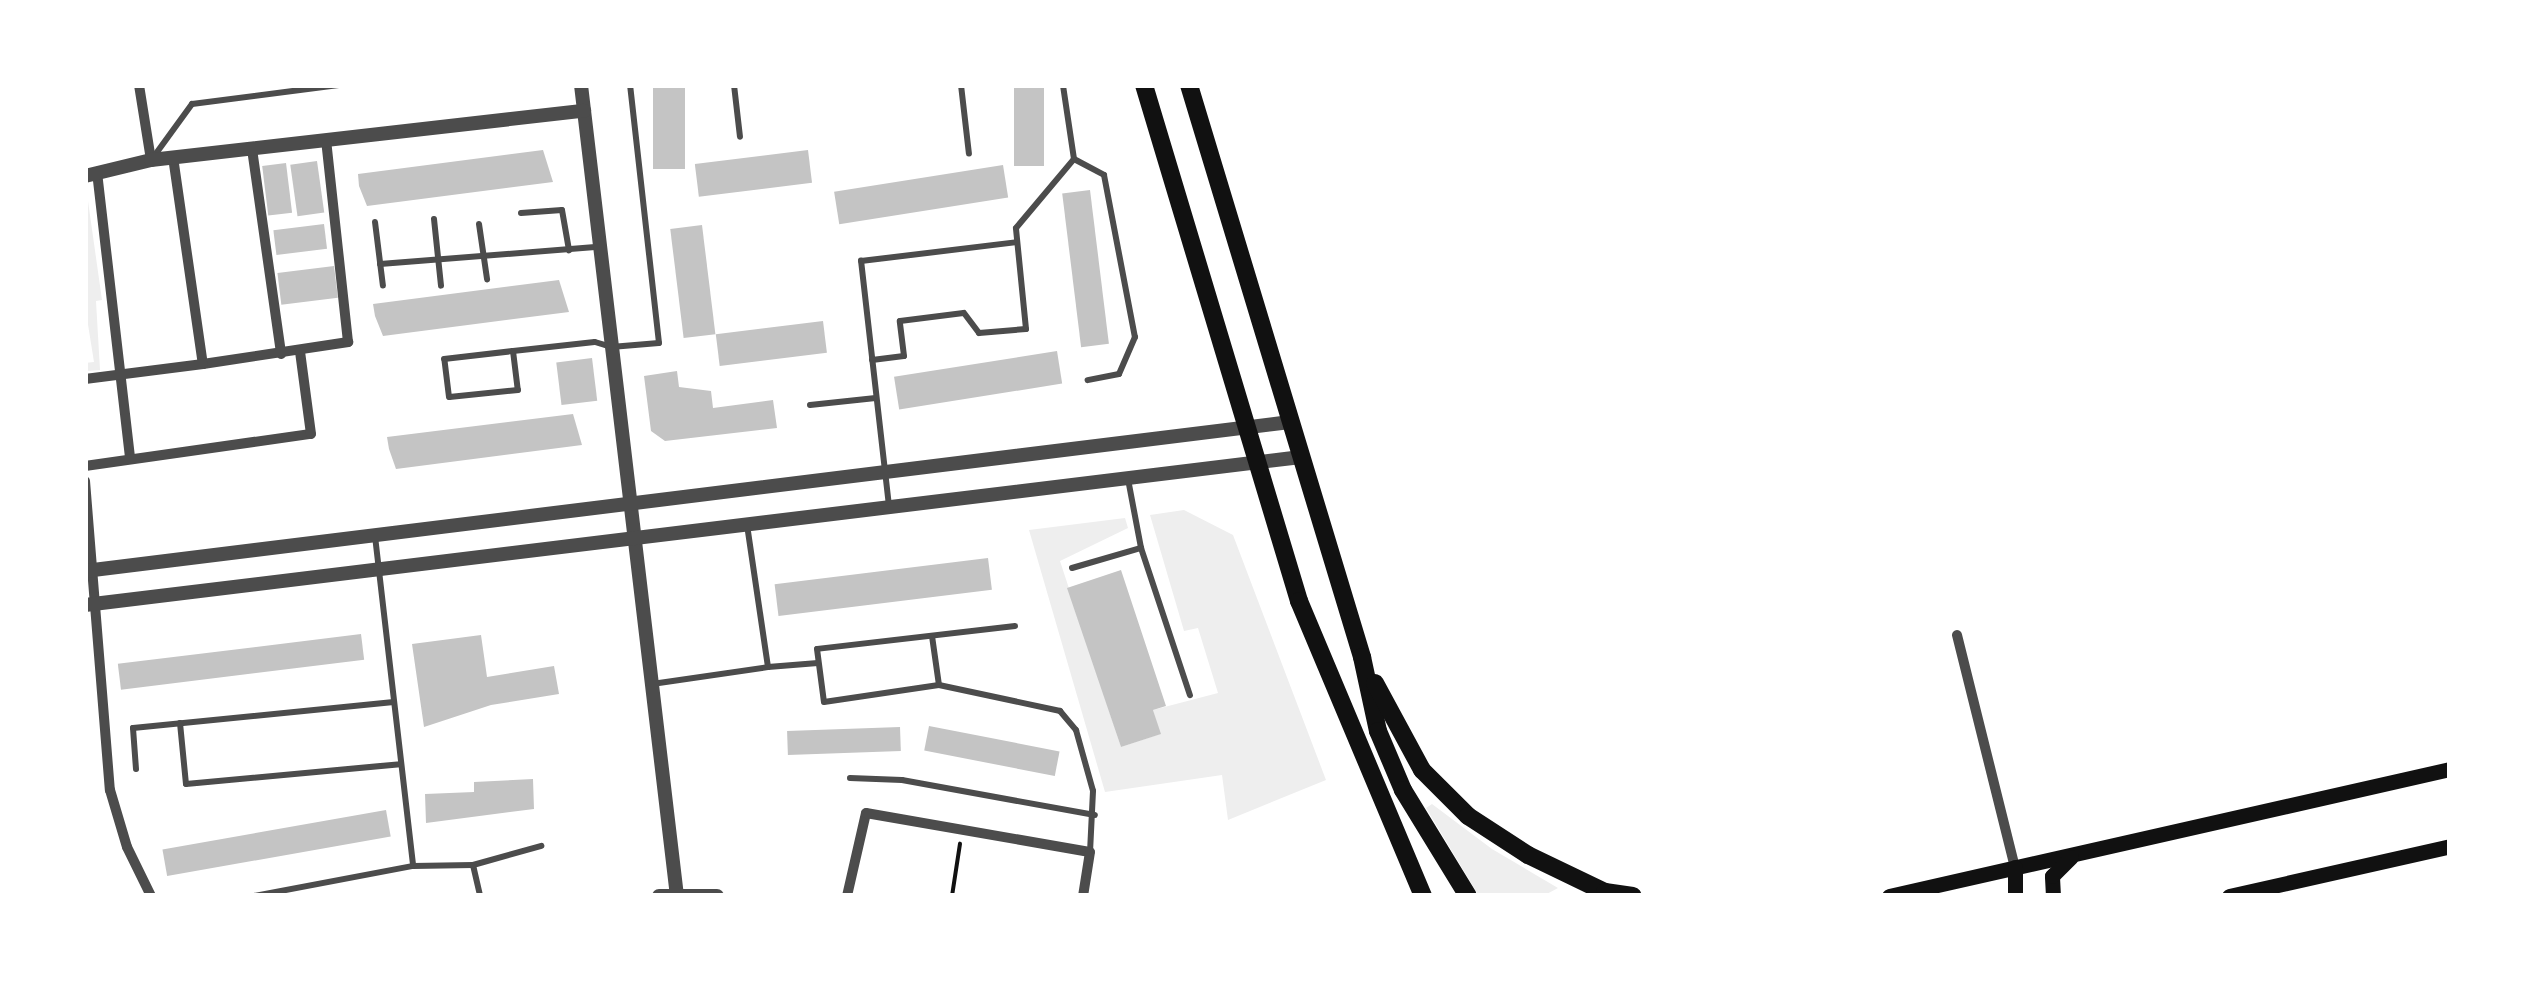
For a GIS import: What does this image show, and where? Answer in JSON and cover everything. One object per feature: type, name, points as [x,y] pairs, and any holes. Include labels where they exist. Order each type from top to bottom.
[{"type":"main road","points":[[1144,85],[1246,427],[1324,670],[1424,896]]},
{"type":"main road","points":[[1188,85],[1362,657],[1378,731],[1403,790],[1468,896]]},
{"type":"main road","points":[[1362,657],[1422,770],[1468,816],[1528,855],[1605,892],[1633,896]]},
{"type":"main road","points":[[1889,896],[2450,769]]},
{"type":"main road","points":[[2229,896],[2450,846]]},
{"type":"main road","points":[[2053,896],[2052,876],[2079,853]]},
{"type":"main road","points":[[2014,896],[2015,867]]},
{"type":"street","points":[[139,85],[151,160]]},
{"type":"street","points":[[581,85],[677,894]]},
{"type":"street","points":[[130,460],[123,374],[91,174],[173,157],[584,111]]},
{"type":"street","points":[[85,379],[300,352],[348,342],[326,140]]},
{"type":"street","points":[[252,148],[281,354]]},
{"type":"street","points":[[173,157],[203,364]]},
{"type":"street","points":[[85,466],[311,434],[300,352]]},
{"type":"street","points":[[89,570],[1290,422]]},
{"type":"street","points":[[90,604],[1301,456]]},
{"type":"street","points":[[85,481],[90,604],[110,790],[127,847],[152,896]]},
{"type":"street","points":[[1957,635],[2015,867]]},
{"type":"street","points":[[847,896],[866,813],[1090,852],[1083,896]]},
{"type":"street","points":[[660,896],[718,896]]},
{"type":"lane","points":[[151,160],[192,104],[338,85]]},
{"type":"lane","points":[[513,350],[518,390],[450,396],[444,358],[513,350],[595,342],[611,347],[659,342],[630,85]]},
{"type":"lane","points":[[734,85],[740,137]]},
{"type":"lane","points":[[962,85],[969,154]]},
{"type":"lane","points":[[872,360],[904,356],[900,321],[964,313],[979,334],[1026,329],[1016,228],[1074,159],[1063,85]]},
{"type":"lane","points":[[1074,159],[1104,175],[1135,337],[1119,374],[1088,380]]},
{"type":"lane","points":[[521,212],[562,210],[569,250]]},
{"type":"lane","points":[[434,219],[441,286]]},
{"type":"lane","points":[[375,222],[383,286]]},
{"type":"lane","points":[[479,224],[487,279]]},
{"type":"lane","points":[[889,507],[861,262],[1017,242]]},
{"type":"lane","points":[[380,264],[484,261],[599,247]]},
{"type":"lane","points":[[810,404],[876,398]]},
{"type":"lane","points":[[1128,478],[1141,548],[1190,695]]},
{"type":"lane","points":[[747,524],[768,667]]},
{"type":"lane","points":[[374,534],[413,866]]},
{"type":"lane","points":[[1072,568],[1141,548]]},
{"type":"lane","points":[[1015,626],[817,649],[824,702],[938,686],[1060,711],[1076,730],[1095,816],[1090,852]]},
{"type":"lane","points":[[932,636],[938,686]]},
{"type":"lane","points":[[651,684],[818,662]]},
{"type":"lane","points":[[136,768],[133,728],[394,702]]},
{"type":"lane","points":[[180,723],[186,784],[400,764]]},
{"type":"lane","points":[[850,778],[902,780],[1095,816]]},
{"type":"lane","points":[[254,896],[413,866],[473,865],[540,846]]},
{"type":"lane","points":[[473,865],[480,896]]},
{"type":"path","points":[[952,896],[962,830]]},
{"type":"shaded area","points":[[88,201],[102,300],[96,301],[100,370],[87,371],[85,363],[94,362],[85,306]]},
{"type":"shaded area","points":[[1184,510],[1233,535],[1326,780],[1228,820],[1222,775],[1105,792],[1029,530],[1125,518],[1128,528],[1060,561],[1121,747],[1160,734],[1153,710],[1218,693],[1198,628],[1184,631],[1150,515]]},
{"type":"shaded area","points":[[1432,804],[1492,849],[1558,888],[1543,896],[1479,896],[1426,808]]},
{"type":"building","points":[[653,85],[685,85],[685,169],[653,169]]},
{"type":"building","points":[[1014,85],[1044,85],[1044,166],[1014,166]]},
{"type":"building","points":[[543,150],[553,182],[367,206],[359,186],[358,174]]},
{"type":"building","points":[[808,150],[812,183],[699,197],[695,164]]},
{"type":"building","points":[[317,161],[324,212],[297,216],[290,165]]},
{"type":"building","points":[[286,163],[292,213],[268,216],[262,166]]},
{"type":"building","points":[[1003,165],[1008,198],[839,224],[834,192]]},
{"type":"building","points":[[1090,190],[1109,344],[1081,347],[1062,193]]},
{"type":"building","points":[[324,224],[327,249],[276,255],[273,230]]},
{"type":"building","points":[[702,225],[715,334],[684,338],[670,229]]},
{"type":"building","points":[[334,266],[338,298],[281,305],[277,273]]},
{"type":"building","points":[[559,280],[569,312],[383,336],[373,304]]},
{"type":"building","points":[[823,321],[827,353],[720,366],[716,334]]},
{"type":"building","points":[[1057,351],[1062,384],[899,409],[894,377]]},
{"type":"building","points":[[592,358],[597,401],[562,405],[556,362]]},
{"type":"building","points":[[677,371],[679,387],[711,391],[713,408],[773,400],[777,428],[665,441],[651,431],[644,376]]},
{"type":"building","points":[[573,414],[582,445],[396,469],[387,437]]},
{"type":"building","points":[[988,558],[992,590],[779,616],[775,584]]},
{"type":"building","points":[[1121,570],[1166,706],[1153,710],[1161,734],[1121,747],[1067,588]]},
{"type":"building","points":[[361,634],[364,660],[121,690],[118,664]]},
{"type":"building","points":[[481,635],[487,677],[554,666],[559,694],[491,705],[424,727],[412,644]]},
{"type":"building","points":[[929,726],[1060,751],[1055,776],[924,751]]},
{"type":"building","points":[[900,727],[901,751],[788,755],[787,731]]},
{"type":"building","points":[[533,779],[534,809],[426,823],[425,794],[474,792],[474,782]]},
{"type":"building","points":[[386,810],[391,837],[167,876],[162,849]]}]
